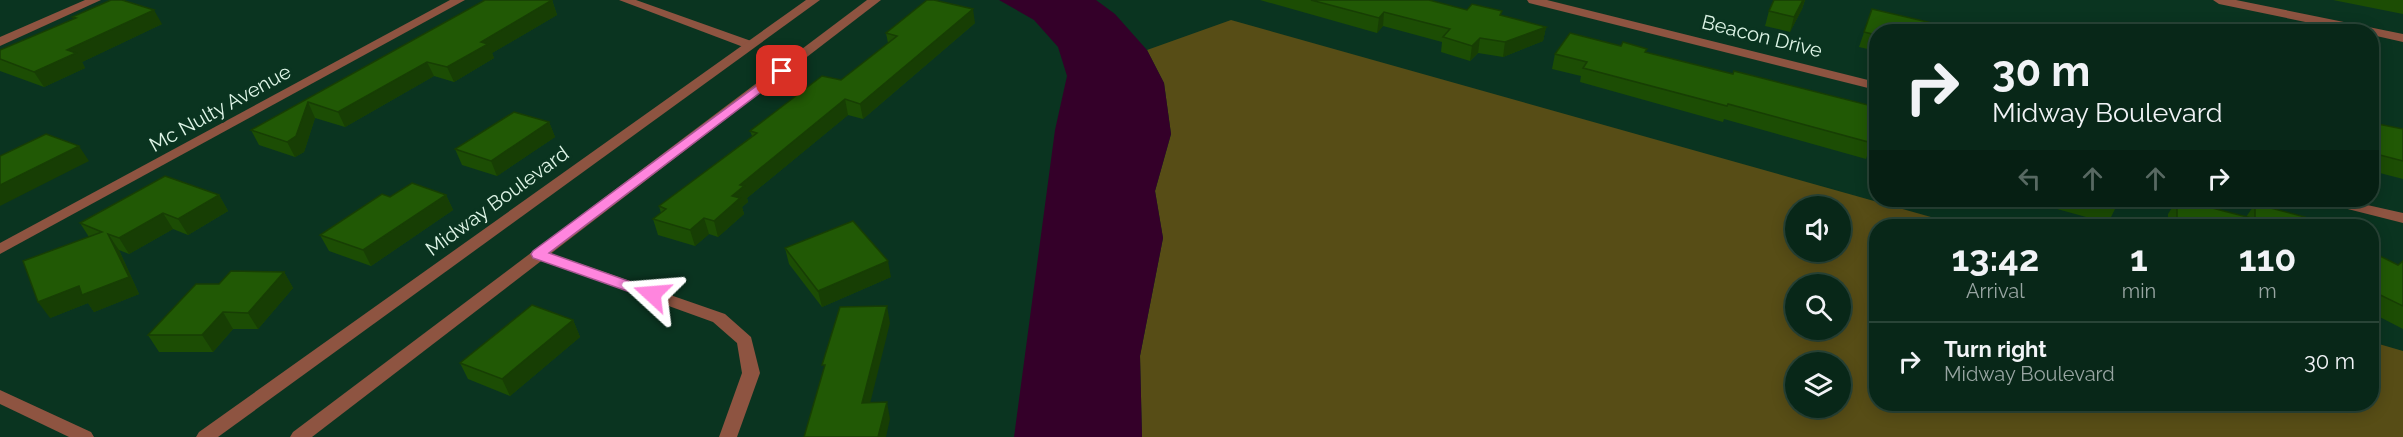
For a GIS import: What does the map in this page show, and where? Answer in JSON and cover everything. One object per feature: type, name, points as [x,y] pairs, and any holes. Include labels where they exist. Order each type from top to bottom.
[{"type":"street","points":[[0,42],[95,0]]},
{"type":"street","name":"Mc Nulty Avenue","points":[[0,249],[459,0]]},
{"type":"street","points":[[625,0],[750,45]]},
{"type":"street","name":"Midway Boulevard","points":[[205,437],[814,0]]},
{"type":"street","points":[[299,437],[875,0]]},
{"type":"street","name":"Beacon Drive","points":[[1533,0],[1869,84]]},
{"type":"street","points":[[2219,0],[2335,24]]},
{"type":"street","points":[[2379,33],[2403,38]]},
{"type":"street","points":[[2358,207],[2403,218]]},
{"type":"street","points":[[538,254],[719,318],[745,341],[751,373],[728,437]]},
{"type":"street","points":[[0,396],[85,437]]},
{"type":"shaded area","points":[[999,0],[1096,0],[1115,14],[1147,50],[1164,83],[1171,134],[1155,191],[1163,238],[1140,356],[1142,437],[1014,437],[1055,130],[1067,76],[1058,47],[1034,20]]},
{"type":"shaded area","points":[[1231,20],[1869,200],[1869,207],[1895,207],[1938,219],[1869,219],[1869,411],[2379,411],[2379,344],[2403,351],[2403,437],[1142,437],[1140,356],[1163,238],[1155,191],[1171,134],[1164,83],[1147,50]]},
{"type":"building","points":[[111,0],[122,0],[154,10],[67,50],[76,53],[34,72],[0,59],[0,50],[76,18],[72,17]]},
{"type":"building","points":[[485,0],[552,0],[481,42],[488,44],[447,67],[427,62],[338,112],[308,102],[296,136],[287,142],[251,130]]},
{"type":"building","points":[[927,0],[973,9],[860,104],[845,99],[740,185],[744,186],[732,196],[740,198],[714,221],[704,218],[690,230],[653,219],[666,209],[659,206],[757,133],[750,131],[822,76],[841,80],[897,36],[886,33]]},
{"type":"building","points":[[1311,0],[1429,0],[1467,10],[1472,4],[1502,11],[1500,15],[1546,27],[1505,42],[1480,38],[1472,46],[1443,37],[1450,29],[1384,12],[1379,18]]},
{"type":"building","points":[[1774,0],[1803,0],[1794,17],[1769,11]]},
{"type":"building","points":[[1872,9],[1932,23],[1869,24],[1869,33],[1864,32]]},
{"type":"building","points":[[1570,33],[1621,46],[1623,42],[1647,49],[1645,52],[1733,74],[1734,71],[1869,105],[1869,142],[1583,68],[1587,62],[1555,54]]},
{"type":"building","points":[[514,112],[549,122],[491,161],[455,149]]},
{"type":"building","points":[[2379,124],[2403,129],[2403,161],[2379,155]]},
{"type":"building","points":[[46,134],[79,146],[0,185],[0,156]]},
{"type":"building","points":[[165,176],[219,195],[178,219],[163,213],[119,238],[108,234],[129,277],[82,295],[79,286],[38,302],[23,261],[102,232],[80,223]]},
{"type":"building","points":[[412,183],[446,195],[363,250],[320,235],[382,194],[390,197]]},
{"type":"building","points":[[2177,207],[2208,207],[2255,219],[2177,219]]},
{"type":"building","points":[[2255,207],[2267,207],[2305,217],[2305,219],[2255,219]]},
{"type":"building","points":[[853,221],[888,261],[818,291],[785,248]]},
{"type":"building","points":[[2379,256],[2398,265],[2403,261],[2403,306],[2379,294]]},
{"type":"building","points":[[231,271],[284,272],[248,313],[223,312],[202,335],[148,335],[196,284],[219,284]]},
{"type":"building","points":[[532,305],[573,320],[502,379],[460,363]]},
{"type":"building","points":[[887,306],[862,403],[887,402],[878,437],[804,437],[825,365],[822,365],[840,307]]},
{"type":"route","points":[[652,294],[538,254],[782,71]]}]
